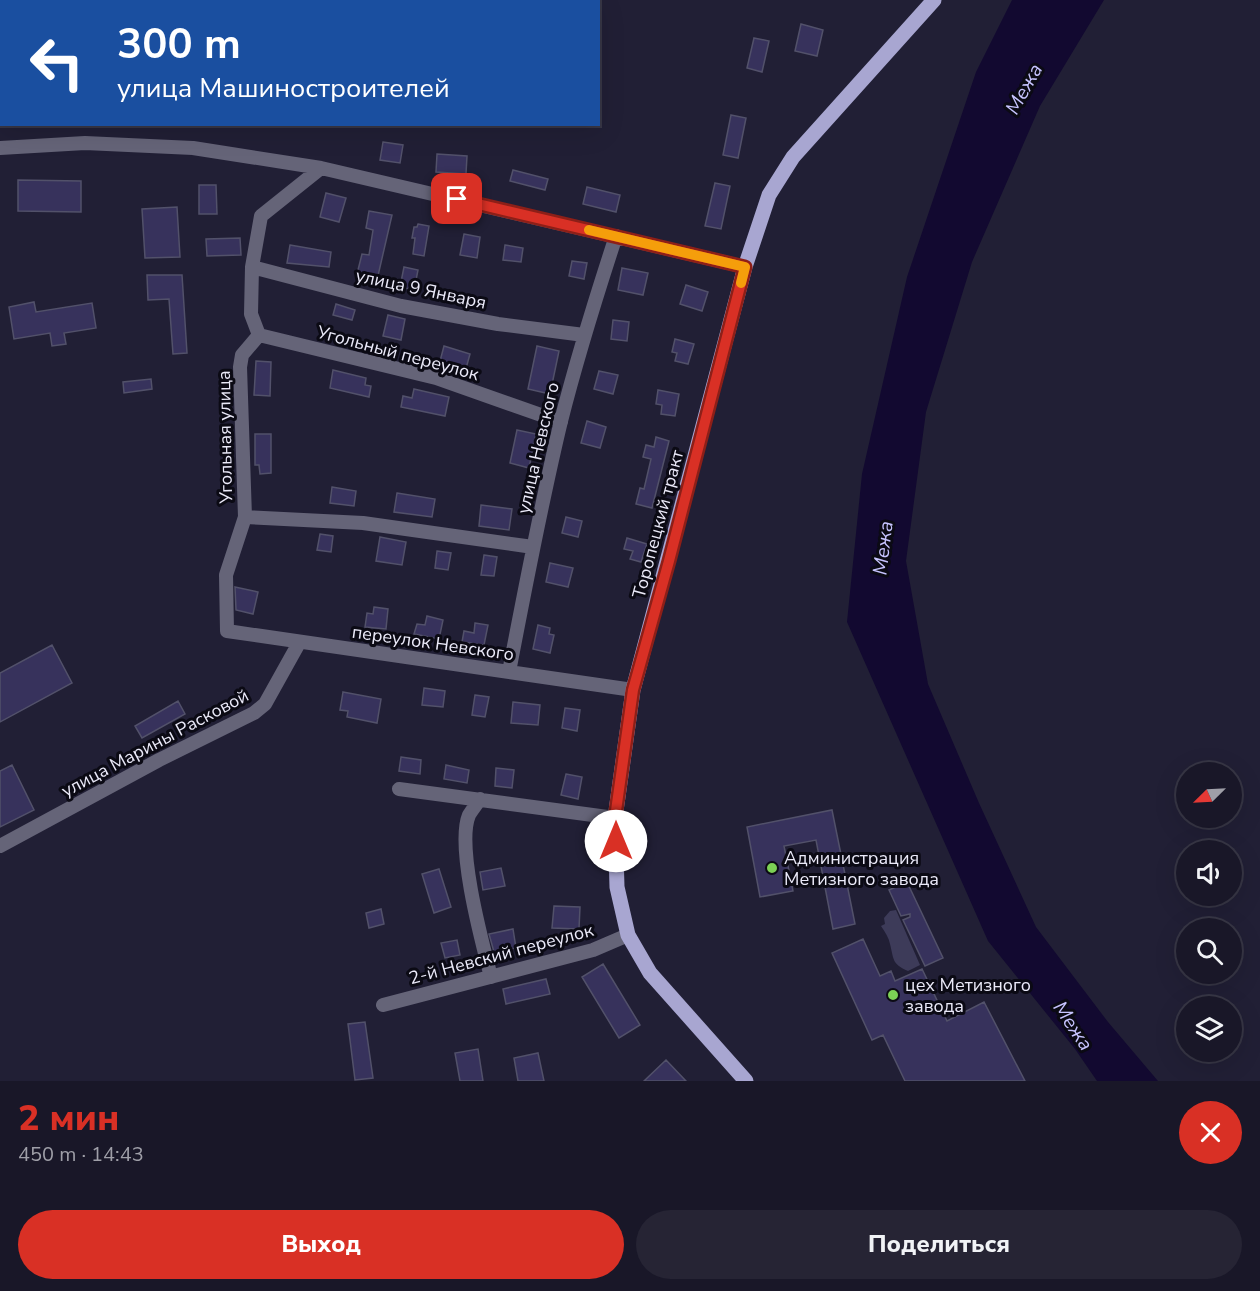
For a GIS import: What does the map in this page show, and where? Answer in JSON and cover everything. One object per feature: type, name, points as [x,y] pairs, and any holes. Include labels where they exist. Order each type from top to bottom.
[{"type":"main road","name":"Торопецкий тракт","points":[[746,1081],[650,973],[628,934],[617,888],[615,818],[633,690],[745,267],[769,195],[793,157],[934,0]]},
{"type":"street","points":[[0,148],[84,143],[193,148],[321,168],[745,267]]},
{"type":"street","points":[[259,335],[251,314],[252,267],[261,216],[321,168]]},
{"type":"street","name":"улица Невского","points":[[508,672],[561,422],[584,335],[616,236]]},
{"type":"street","name":"улица 9 Января","points":[[252,267],[401,306],[498,324],[584,335]]},
{"type":"street","name":"Угольный переулок","points":[[259,335],[436,378],[561,422]]},
{"type":"street","name":"Угольная улица","points":[[227,631],[226,575],[245,518],[240,368],[242,355],[259,335]]},
{"type":"street","points":[[245,518],[363,523],[533,547]]},
{"type":"street","name":"переулок Невского","points":[[227,631],[633,690]]},
{"type":"street","name":"улица Марины Расковой","points":[[0,846],[159,760],[254,713],[265,704],[298,643]]},
{"type":"street","points":[[399,789],[615,818]]},
{"type":"street","points":[[480,799],[469,816],[465,851],[491,977]]},
{"type":"street","name":"2-й Невский переулок","points":[[383,1005],[593,950],[628,934]]},
{"type":"shaded area","points":[[896,910],[920,965],[908,971],[894,961],[889,940],[881,926],[885,924],[884,918],[890,911]]},
{"type":"water","name":"Межа","points":[[1012,0],[1104,0],[1040,106],[972,262],[926,412],[906,561],[928,684],[1036,927],[1108,1022],[1158,1081],[1097,1081],[1075,1049],[988,941],[847,622],[862,474],[907,277],[976,72]]},
{"type":"building","points":[[801,24],[823,30],[817,56],[795,51]]},
{"type":"building","points":[[754,38],[769,41],[762,72],[747,68]]},
{"type":"building","points":[[731,115],[746,118],[738,158],[723,155]]},
{"type":"building","points":[[383,142],[403,145],[400,163],[380,160]]},
{"type":"building","points":[[437,154],[467,156],[466,174],[436,172]]},
{"type":"building","points":[[513,170],[548,179],[545,190],[510,181]]},
{"type":"building","points":[[18,180],[81,181],[81,212],[18,211]]},
{"type":"building","points":[[715,183],[730,186],[721,229],[705,226]]},
{"type":"building","points":[[199,185],[216,185],[217,214],[199,214]]},
{"type":"building","points":[[587,187],[620,195],[616,212],[583,204]]},
{"type":"building","points":[[326,193],[346,198],[339,222],[320,217]]},
{"type":"building","points":[[177,207],[180,257],[145,258],[142,209]]},
{"type":"building","points":[[369,211],[392,215],[377,280],[357,274],[362,254],[369,255],[373,230],[366,228]]},
{"type":"building","points":[[418,224],[429,226],[424,256],[413,254],[415,238],[412,238],[414,227]]},
{"type":"building","points":[[464,234],[480,237],[477,258],[460,255]]},
{"type":"building","points":[[240,238],[241,255],[207,256],[206,239]]},
{"type":"building","points":[[290,245],[331,252],[329,267],[287,263]]},
{"type":"building","points":[[505,245],[523,248],[521,262],[503,260]]},
{"type":"building","points":[[572,261],[587,263],[584,279],[569,276]]},
{"type":"building","points":[[404,267],[418,270],[414,290],[400,287]]},
{"type":"building","points":[[622,268],[648,273],[643,295],[618,290]]},
{"type":"building","points":[[147,275],[182,275],[187,353],[173,354],[169,299],[148,300]]},
{"type":"building","points":[[686,285],[708,292],[702,311],[680,304]]},
{"type":"building","points":[[34,302],[36,312],[92,303],[96,328],[64,333],[66,344],[52,346],[50,333],[14,339],[9,307]]},
{"type":"building","points":[[336,304],[355,310],[352,320],[333,315]]},
{"type":"building","points":[[388,315],[405,319],[401,340],[383,336]]},
{"type":"building","points":[[613,320],[629,322],[627,341],[611,339]]},
{"type":"building","points":[[675,339],[694,344],[688,364],[675,361],[677,353],[672,352]]},
{"type":"building","points":[[444,346],[470,354],[465,372],[439,365]]},
{"type":"building","points":[[537,346],[559,351],[550,394],[528,389]]},
{"type":"building","points":[[256,361],[271,362],[270,396],[254,395]]},
{"type":"building","points":[[333,370],[366,378],[365,385],[371,386],[369,397],[330,388]]},
{"type":"building","points":[[599,371],[618,375],[613,394],[594,389]]},
{"type":"building","points":[[151,379],[152,389],[124,393],[123,382]]},
{"type":"building","points":[[414,389],[449,397],[445,416],[401,407],[403,396],[412,398]]},
{"type":"building","points":[[658,390],[679,394],[675,416],[661,414],[662,405],[656,404]]},
{"type":"building","points":[[587,421],[606,427],[600,448],[581,443]]},
{"type":"building","points":[[517,430],[536,434],[529,468],[510,463]]},
{"type":"building","points":[[255,434],[271,434],[271,473],[260,474],[259,465],[255,465]]},
{"type":"building","points":[[656,437],[669,441],[652,508],[636,504],[640,488],[644,489],[651,459],[643,457],[646,445],[654,447]]},
{"type":"building","points":[[332,487],[356,491],[354,506],[330,503]]},
{"type":"building","points":[[397,493],[435,499],[432,517],[394,512]]},
{"type":"building","points":[[481,505],[512,509],[509,530],[479,526]]},
{"type":"building","points":[[566,517],[582,521],[578,537],[562,533]]},
{"type":"building","points":[[320,534],[333,536],[331,552],[317,550]]},
{"type":"building","points":[[380,537],[406,542],[402,565],[376,561]]},
{"type":"building","points":[[627,538],[647,544],[641,562],[630,559],[633,551],[624,549]]},
{"type":"building","points":[[437,551],[451,553],[448,570],[435,568]]},
{"type":"building","points":[[484,555],[497,557],[494,576],[481,575]]},
{"type":"building","points":[[550,563],[573,568],[568,587],[546,582]]},
{"type":"building","points":[[235,587],[258,592],[253,614],[236,610]]},
{"type":"building","points":[[374,607],[388,609],[386,629],[365,627],[367,613],[373,614]]},
{"type":"building","points":[[427,616],[443,620],[439,639],[414,634],[417,624],[425,625]]},
{"type":"building","points":[[475,623],[488,625],[484,645],[462,642],[464,631],[474,633]]},
{"type":"building","points":[[538,625],[550,628],[549,634],[554,635],[550,653],[533,649]]},
{"type":"building","points":[[52,645],[72,683],[0,722],[0,673]]},
{"type":"building","points":[[424,688],[445,691],[443,707],[422,705]]},
{"type":"building","points":[[343,692],[381,699],[377,723],[347,717],[348,711],[340,710]]},
{"type":"building","points":[[475,695],[489,697],[485,717],[472,715]]},
{"type":"building","points":[[178,701],[185,714],[142,738],[135,726]]},
{"type":"building","points":[[513,702],[540,705],[538,725],[511,723]]},
{"type":"building","points":[[565,708],[580,710],[577,731],[562,728]]},
{"type":"building","points":[[401,757],[421,760],[420,774],[399,771]]},
{"type":"building","points":[[12,765],[34,810],[0,827],[0,771]]},
{"type":"building","points":[[446,765],[469,770],[467,783],[444,779]]},
{"type":"building","points":[[496,768],[514,770],[512,788],[495,786]]},
{"type":"building","points":[[566,774],[582,777],[578,799],[561,795]]},
{"type":"building","name":"Администрация Метизного завода","points":[[832,810],[855,924],[833,929],[816,840],[784,846],[793,891],[760,897],[747,827]]},
{"type":"building","points":[[501,868],[505,886],[483,890],[480,872]]},
{"type":"building","points":[[439,869],[451,907],[434,913],[422,874]]},
{"type":"building","name":"цех Метизного завода","points":[[907,882],[943,958],[925,966],[903,920],[910,917],[910,914],[901,916],[889,890]]},
{"type":"building","points":[[554,906],[580,907],[579,929],[552,928]]},
{"type":"building","points":[[381,909],[384,924],[369,928],[366,913]]},
{"type":"building","points":[[513,929],[516,948],[494,952],[489,934]]},
{"type":"building","points":[[863,939],[880,976],[891,971],[895,981],[922,969],[947,1021],[984,1002],[1025,1081],[905,1081],[883,1035],[872,1040],[832,953]]},
{"type":"building","points":[[457,940],[460,955],[445,958],[441,943]]},
{"type":"building","points":[[603,964],[640,1025],[619,1038],[582,977]]},
{"type":"building","points":[[546,979],[550,994],[506,1004],[503,989]]},
{"type":"building","points":[[365,1022],[373,1078],[355,1080],[348,1024]]},
{"type":"building","points":[[478,1049],[483,1081],[460,1081],[455,1053]]},
{"type":"building","points":[[538,1053],[544,1081],[518,1081],[514,1058]]},
{"type":"building","points":[[666,1060],[686,1081],[644,1081]]},
{"type":"slow traffic","points":[[589,230],[745,267],[741,283]]},
{"type":"place","name":"Администрация Метизного завода","points":[[772,868]]},
{"type":"place","name":"цех Метизного завода","points":[[893,995]]},
{"type":"route","points":[[457,199],[745,267],[633,690],[615,818],[616,841]]}]
